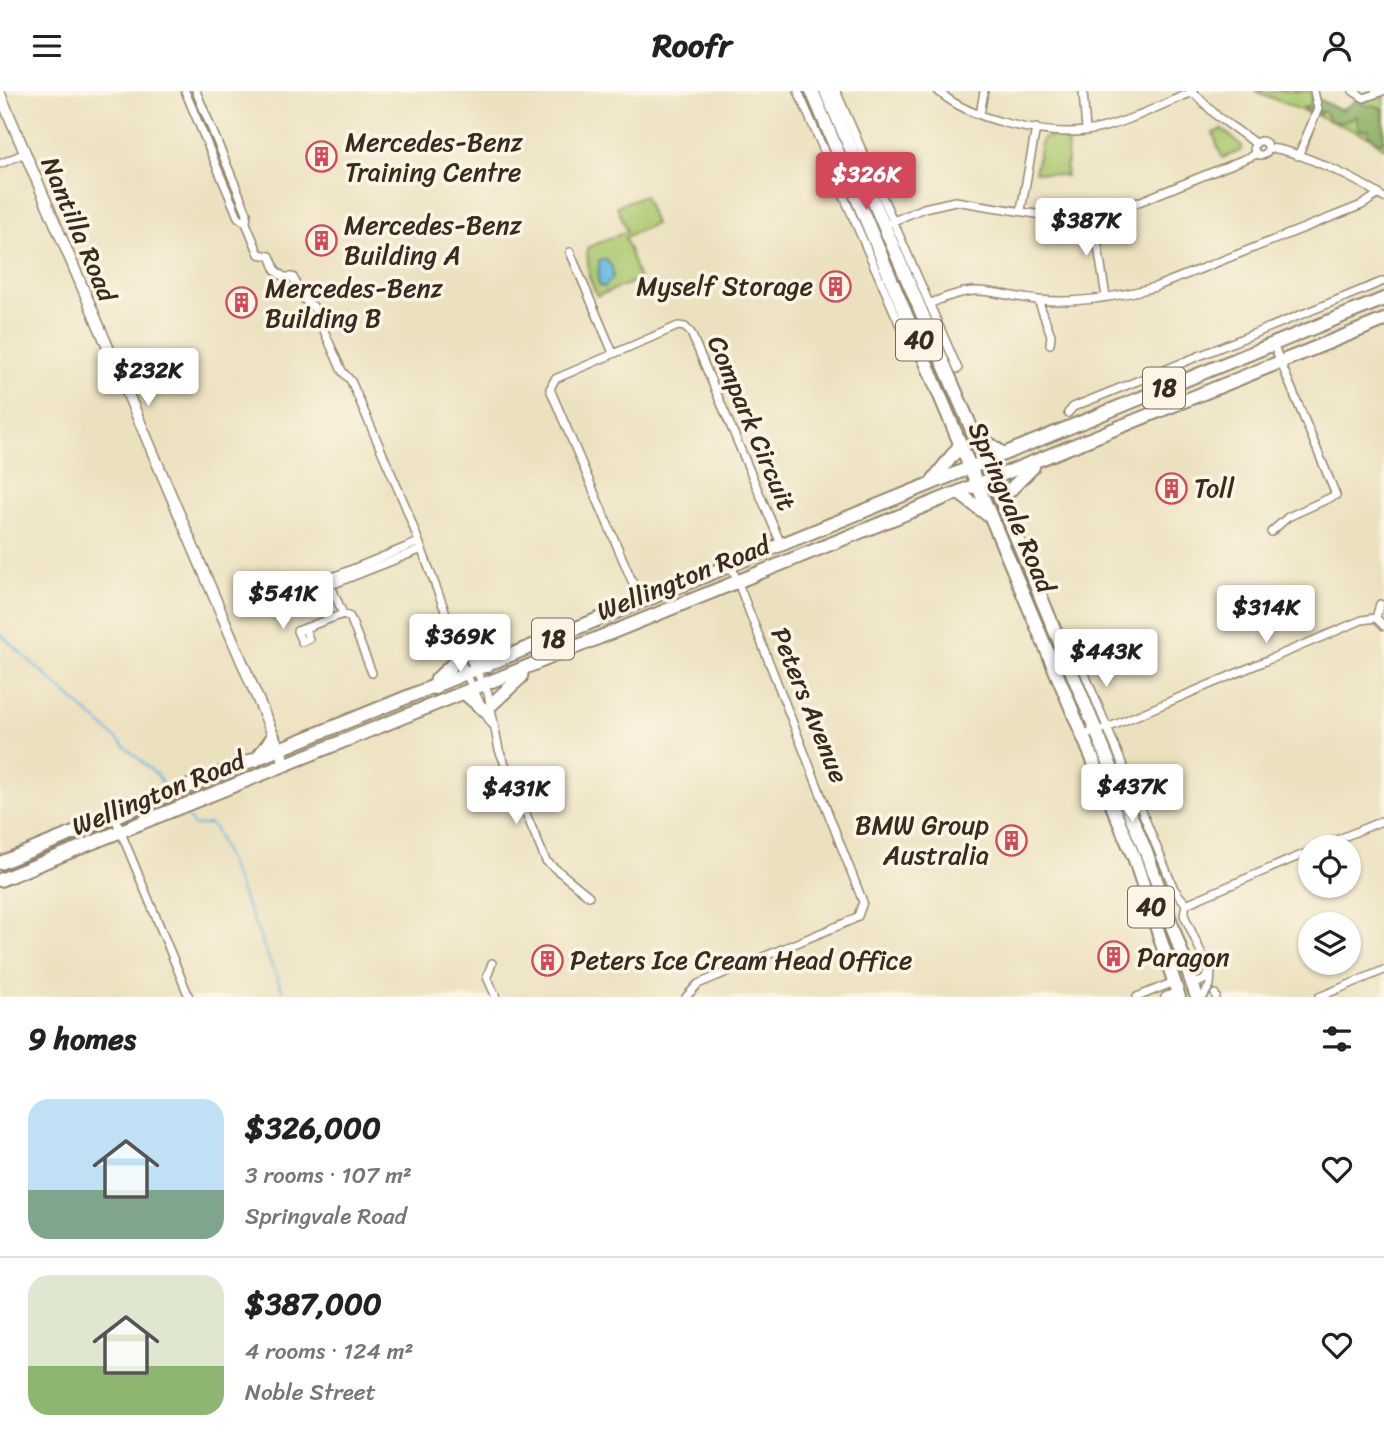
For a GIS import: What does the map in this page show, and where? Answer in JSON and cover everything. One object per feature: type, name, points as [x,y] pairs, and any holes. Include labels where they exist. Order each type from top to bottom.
[{"type":"highway","name":"Springvale Road","points":[[812,91],[882,225]]},
{"type":"highway","name":"Springvale Road","points":[[826,91],[882,225],[928,346],[961,444],[992,519],[1095,731],[1143,881],[1174,992]]},
{"type":"highway","name":"Wellington Road","points":[[0,863],[435,688],[970,466],[1384,299]]},
{"type":"highway","name":"Wellington Road","points":[[0,880],[737,580],[960,494],[1384,320]]},
{"type":"highway","name":"Springvale Road","points":[[928,346],[952,366],[973,432],[1157,880],[1193,986]]},
{"type":"highway","points":[[973,432],[1002,453]]},
{"type":"highway","points":[[932,482],[961,444]]},
{"type":"highway","points":[[1001,499],[1041,460]]},
{"type":"highway","points":[[960,494],[992,519]]},
{"type":"highway","points":[[435,688],[437,679],[459,649],[487,666]]},
{"type":"highway","points":[[474,689],[487,706],[522,677],[522,669]]},
{"type":"highway","points":[[256,760],[272,735],[279,734],[285,748]]},
{"type":"highway","points":[[1174,992],[1193,986]]},
{"type":"street","points":[[185,91],[237,217],[246,223]]},
{"type":"street","points":[[196,91],[247,213],[246,223],[260,254],[270,256],[276,271],[284,277],[293,277],[303,299],[313,306],[342,371],[351,381],[421,546],[474,689],[495,716],[492,724],[508,774],[546,861],[589,896]]},
{"type":"street","points":[[798,91],[906,339],[915,348],[928,346]]},
{"type":"street","points":[[836,91],[882,225],[929,304],[952,366]]},
{"type":"street","points":[[938,91],[954,104],[980,115],[1036,128],[1086,131],[1108,125],[1192,91],[1217,116],[1255,143],[1257,154]]},
{"type":"street","points":[[980,115],[984,91]]},
{"type":"street","points":[[1083,91],[1086,131]]},
{"type":"street","points":[[1298,156],[1318,109],[1314,91]]},
{"type":"street","points":[[1353,91],[1364,98],[1383,91]]},
{"type":"street","name":"Nantilla Road","points":[[0,94],[272,735]]},
{"type":"street","points":[[198,122],[207,118]]},
{"type":"street","points":[[1021,210],[1036,128]]},
{"type":"street","points":[[1255,143],[1264,141],[1268,148],[1298,156],[1360,182],[1381,196]]},
{"type":"street","points":[[882,225],[924,208],[955,201],[1042,215],[1093,215],[1141,204],[1257,154],[1264,154],[1268,148]]},
{"type":"street","points":[[0,164],[25,153]]},
{"type":"street","points":[[215,163],[224,159]]},
{"type":"street","points":[[929,304],[978,289],[1038,300],[1091,300],[1155,288],[1381,196]]},
{"type":"street","points":[[1093,215],[1106,297]]},
{"type":"street","points":[[570,252],[613,353]]},
{"type":"street","points":[[1068,413],[1073,407],[1101,395],[1384,281]]},
{"type":"street","points":[[1359,291],[1366,307]]},
{"type":"street","points":[[1038,300],[1051,335],[1050,344]]},
{"type":"street","name":"Compark Circuit","points":[[641,602],[550,389],[555,379],[678,326],[685,327],[691,333],[781,544]]},
{"type":"street","points":[[1271,532],[1288,517],[1336,495],[1273,344]]},
{"type":"street","points":[[343,614],[331,585],[421,546]]},
{"type":"street","name":"Peters Avenue","points":[[686,997],[698,983],[858,916],[862,909],[863,895],[731,565]]},
{"type":"street","points":[[1376,618],[1380,604]]},
{"type":"street","points":[[305,628],[343,614],[350,617],[372,673]]},
{"type":"street","points":[[1095,731],[1362,620],[1376,618]]},
{"type":"street","points":[[1376,618],[1384,626]]},
{"type":"street","points":[[459,649],[470,673]]},
{"type":"street","name":"Springvale Road","points":[[1084,649],[1080,662],[1095,731],[1174,889],[1186,904],[1184,915],[1210,972]]},
{"type":"street","points":[[285,748],[286,765]]},
{"type":"street","points":[[115,818],[189,997]]},
{"type":"street","points":[[1348,835],[1384,820]]},
{"type":"street","points":[[834,847],[843,843]]},
{"type":"street","points":[[1186,904],[1298,857]]},
{"type":"street","points":[[1193,986],[1204,958]]},
{"type":"street","points":[[492,963],[488,977],[496,997]]},
{"type":"street","points":[[1319,997],[1384,970]]},
{"type":"street","points":[[1193,986],[1204,981],[1210,972]]},
{"type":"street","points":[[1203,997],[1210,985],[1210,972]]},
{"type":"street","points":[[1137,997],[1174,992]]},
{"type":"green space","points":[[1255,91],[1310,91],[1315,106],[1310,114]]},
{"type":"green space","points":[[1384,95],[1384,148],[1370,137],[1320,117],[1323,108],[1341,109]]},
{"type":"green space","points":[[1312,96],[1342,111],[1356,100],[1364,106],[1374,105],[1383,109],[1384,138],[1379,143],[1368,134],[1369,129],[1358,130],[1357,116],[1339,123],[1329,120],[1325,112],[1320,111],[1318,116],[1303,108],[1309,106]]},
{"type":"green space","points":[[1222,129],[1242,146],[1240,151],[1222,158],[1213,133]]},
{"type":"green space","points":[[1048,136],[1068,139],[1066,176],[1035,172],[1042,139]]},
{"type":"green space","points":[[644,195],[655,224],[625,237],[639,280],[597,296],[589,277],[587,248],[627,231],[617,206]]},
{"type":"water","points":[[605,259],[612,267],[613,277],[605,287],[600,286],[598,277],[599,261]]},
{"type":"waterway","points":[[0,634],[159,777],[165,789]]},
{"type":"waterway","points":[[187,817],[194,826],[209,824],[214,827],[285,997]]},
{"type":"place","name":"Mercedes-Benz Training Centre","points":[[322,157]]},
{"type":"place","name":"Mercedes-Benz Building A","points":[[321,240]]},
{"type":"place","name":"Myself Storage","points":[[836,286]]},
{"type":"place","name":"Mercedes-Benz Building B","points":[[242,303]]},
{"type":"place","name":"Toll","points":[[1171,488]]},
{"type":"place","name":"BMW Group Australia","points":[[1012,840]]},
{"type":"place","name":"Paragon","points":[[1114,957]]},
{"type":"place","name":"Peters Ice Cream Head Office","points":[[547,960]]}]
